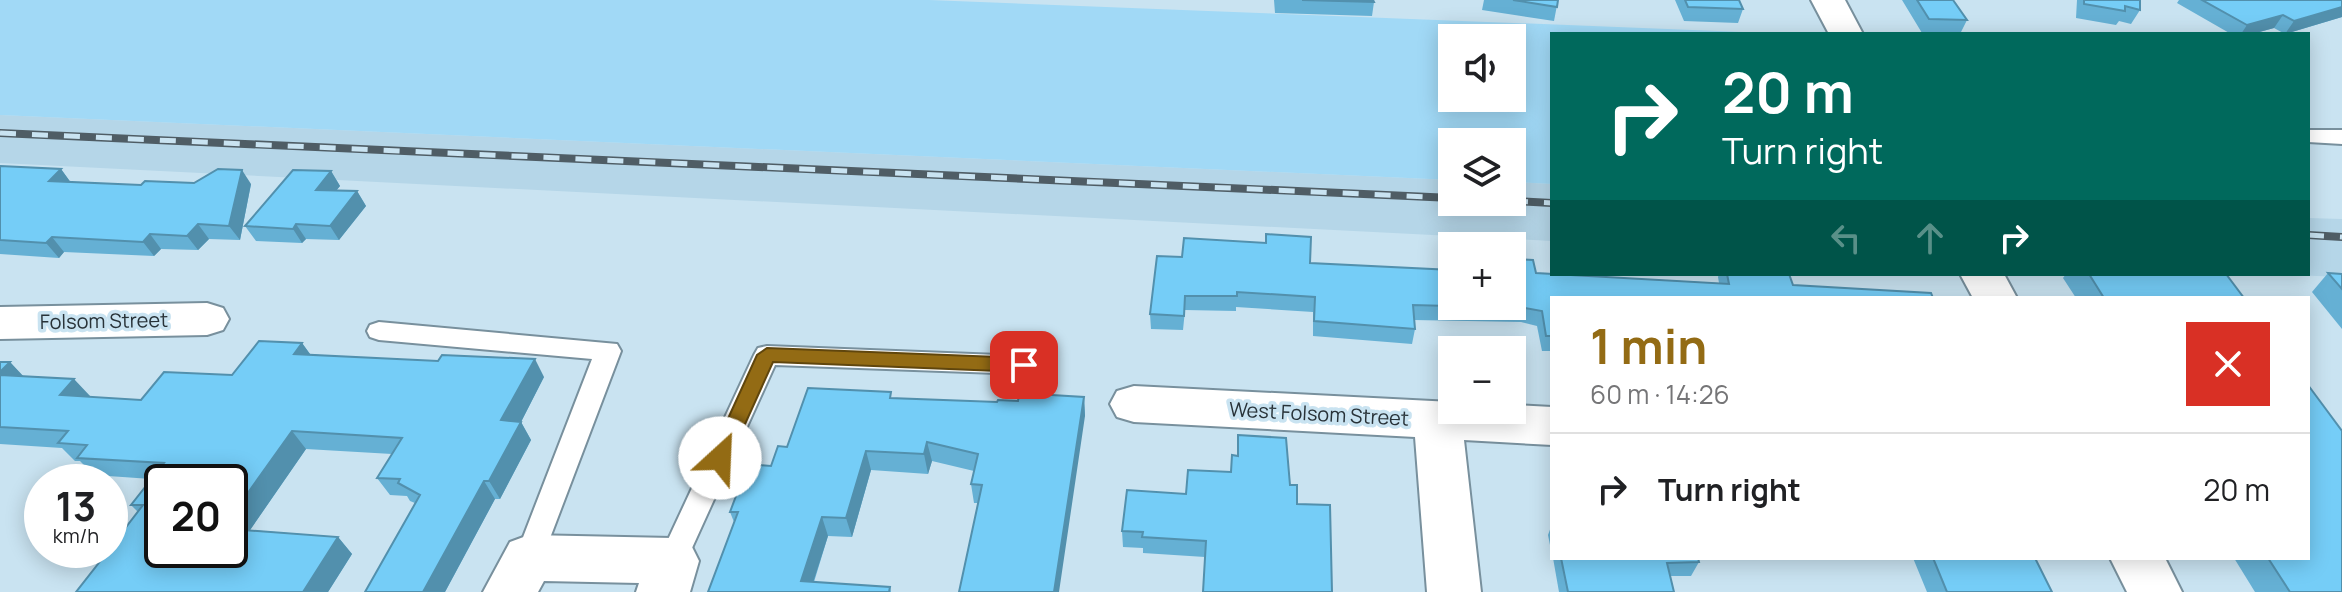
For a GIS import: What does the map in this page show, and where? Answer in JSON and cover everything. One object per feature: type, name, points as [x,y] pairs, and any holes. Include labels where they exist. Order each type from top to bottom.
[{"type":"street","points":[[1828,0],[1845,32]]},
{"type":"street","points":[[1983,276],[1994,296]]},
{"type":"street","name":"Folsom Street","points":[[0,323],[207,319]]},
{"type":"street","name":"West Folsom Street","points":[[1134,404],[1438,420]]},
{"type":"street","points":[[1438,424],[1454,592]]},
{"type":"street","name":"West Folsom Street","points":[[1514,424],[1550,426]]},
{"type":"street","points":[[2138,560],[2155,592]]},
{"type":"street","points":[[520,575],[668,577]]},
{"type":"lane","points":[[2310,136],[2342,137]]},
{"type":"lane","points":[[379,331],[608,351],[520,575]]},
{"type":"lane","points":[[668,577],[767,355],[1024,365]]},
{"type":"shaded area","points":[[0,0],[929,0],[1744,32],[1550,32],[1550,184],[1526,183],[1526,128],[1438,128],[1438,179],[0,115]]},
{"type":"shaded area","points":[[0,115],[1438,179],[1438,216],[1526,216],[1526,183],[1550,184],[1550,241],[1526,240],[1526,232],[1438,232],[1438,235],[0,163]]},
{"type":"shaded area","points":[[2310,218],[2342,219],[2342,277],[2310,276]]},
{"type":"building","points":[[1302,0],[1373,0],[1374,2]]},
{"type":"building","points":[[1513,0],[1558,0],[1557,7]]},
{"type":"building","points":[[1685,0],[1739,0],[1743,9],[1688,7]]},
{"type":"building","points":[[1917,0],[1953,0],[1967,20],[1929,19]]},
{"type":"building","points":[[2084,0],[2140,0],[2140,10],[2125,6],[2125,11],[2084,4]]},
{"type":"building","points":[[2202,0],[2342,0],[2342,7],[2294,21],[2283,15],[2247,25]]},
{"type":"building","points":[[0,166],[61,169],[49,181],[141,185],[145,181],[194,183],[218,169],[242,170],[229,226],[198,224],[187,236],[150,234],[143,242],[52,237],[46,243],[0,240]]},
{"type":"building","points":[[293,170],[331,171],[316,190],[357,191],[330,226],[296,224],[293,229],[245,226]]},
{"type":"building","points":[[1266,234],[1311,237],[1310,263],[1438,269],[1438,306],[1413,305],[1415,329],[1314,321],[1315,297],[1237,292],[1237,296],[1185,296],[1184,316],[1150,314],[1157,256],[1182,257],[1184,238],[1266,243]]},
{"type":"building","points":[[1526,260],[1533,260],[1536,273],[1550,276],[1729,284],[1727,276],[1790,276],[1793,285],[1931,293],[1932,296],[1550,296],[1550,336],[1546,336],[1542,311],[1526,308]]},
{"type":"building","points":[[2328,273],[2342,274],[2342,289]]},
{"type":"building","points":[[2090,276],[2228,276],[2242,296],[2103,296]]},
{"type":"building","points":[[259,341],[302,343],[294,354],[438,361],[442,355],[535,359],[501,420],[521,422],[489,481],[484,481],[423,592],[365,592],[420,495],[398,483],[400,479],[377,478],[402,438],[292,431],[248,493],[248,464],[163,464],[77,458],[87,445],[58,443],[68,431],[0,427],[0,375],[74,379],[60,395],[141,400],[164,372],[232,375]]},
{"type":"building","points":[[0,362],[10,362],[0,372]]},
{"type":"building","points":[[808,388],[891,392],[890,398],[997,402],[1018,401],[1019,393],[1084,397],[1054,592],[959,592],[982,485],[971,484],[978,454],[927,442],[924,454],[866,451],[846,518],[822,517],[801,581],[890,587],[889,592],[708,592],[738,512],[730,512],[748,464],[771,466],[778,446],[787,447]]},
{"type":"building","points":[[2310,388],[2342,431],[2342,592],[2290,592],[2269,560],[2310,560]]},
{"type":"building","points":[[1238,435],[1286,438],[1290,485],[1297,485],[1297,504],[1330,505],[1332,592],[1203,592],[1206,541],[1142,537],[1143,532],[1122,531],[1127,490],[1186,494],[1188,470],[1231,472],[1232,455],[1238,456]]},
{"type":"building","points":[[144,488],[144,568],[248,568],[248,530],[338,537],[303,592],[76,592],[95,568],[128,568],[128,525],[143,505],[131,505]]},
{"type":"building","points":[[1561,560],[1699,562],[1667,563],[1674,592],[1568,592]]},
{"type":"building","points":[[1934,560],[2036,560],[2052,592],[1947,592]]},
{"type":"railway","points":[[0,133],[1438,197]]},
{"type":"railway","points":[[1526,202],[1550,203]]},
{"type":"railway","points":[[2310,235],[2342,237]]},
{"type":"route","points":[[720,458],[767,355],[1024,365]]}]
